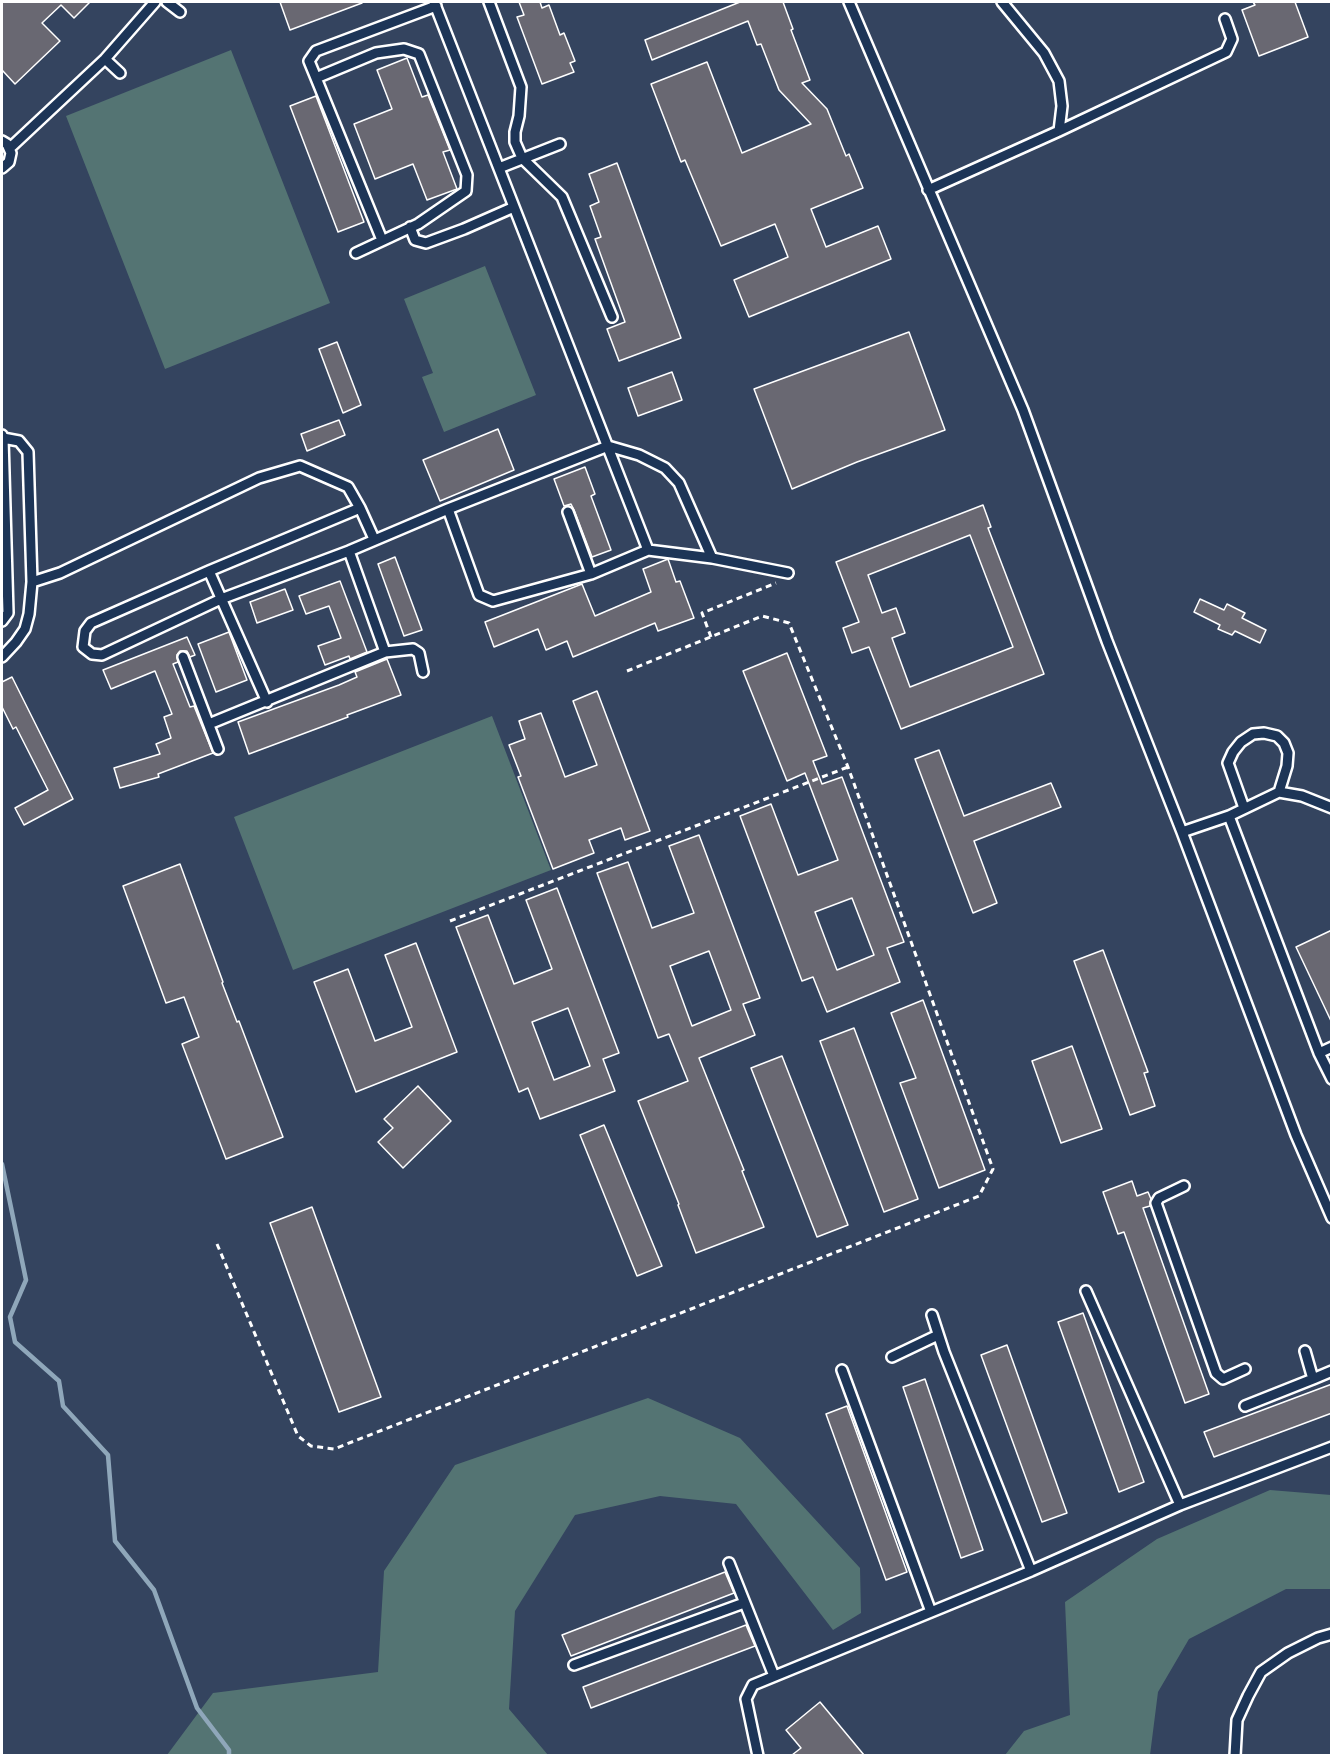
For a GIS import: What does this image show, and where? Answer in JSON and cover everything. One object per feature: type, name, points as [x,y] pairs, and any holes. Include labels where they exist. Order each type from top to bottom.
[{"type":"lane","points":[[10,148],[105,59],[155,2]]},
{"type":"lane","points":[[167,2],[180,12]]},
{"type":"lane","points":[[489,2],[521,87],[519,116],[514,132],[522,158],[562,197],[612,317]]},
{"type":"lane","points":[[849,2],[1023,410],[1107,641],[1296,1135],[1332,1218]]},
{"type":"lane","points":[[1002,2],[1044,53],[1059,81],[1062,106],[1059,131]]},
{"type":"lane","points":[[382,240],[309,61],[316,51],[435,4],[648,550]]},
{"type":"lane","points":[[928,190],[1226,52],[1233,39],[1225,19]]},
{"type":"lane","points":[[316,78],[376,53],[404,49],[418,54],[467,175],[466,191],[410,227],[356,252]]},
{"type":"lane","points":[[105,59],[120,73]]},
{"type":"lane","points":[[2,141],[10,148],[11,157],[2,168]]},
{"type":"lane","points":[[499,168],[560,144]]},
{"type":"lane","points":[[410,227],[415,240],[426,243],[464,230],[514,207]]},
{"type":"lane","points":[[2,621],[8,613],[2,436],[19,441],[28,452],[32,582],[25,629],[2,657]]},
{"type":"lane","points":[[360,508],[91,623],[85,631],[83,647],[92,654],[102,655],[221,599],[349,551],[608,446],[639,455],[665,468],[679,483],[712,558]]},
{"type":"lane","points":[[32,582],[60,573],[259,478],[300,466],[348,487],[374,539]]},
{"type":"lane","points":[[448,509],[479,595],[493,601],[591,574],[648,550],[712,558],[788,573]]},
{"type":"lane","points":[[568,512],[591,574]]},
{"type":"lane","points":[[349,551],[386,652]]},
{"type":"lane","points":[[209,571],[267,702]]},
{"type":"lane","points":[[209,724],[386,652],[413,649],[419,653],[423,672]]},
{"type":"lane","points":[[183,657],[218,749]]},
{"type":"lane","points":[[1244,808],[1228,763],[1233,752],[1253,734],[1264,733],[1277,736],[1284,743],[1288,753],[1287,766],[1279,792]]},
{"type":"lane","points":[[1182,832],[1228,816],[1279,792],[1302,796],[1332,808]]},
{"type":"lane","points":[[1228,816],[1319,1053],[1332,1079]]},
{"type":"lane","points":[[1319,1053],[1332,1047]]},
{"type":"lane","points":[[1184,1186],[1159,1198],[1156,1203],[1216,1374],[1223,1379],[1245,1369]]},
{"type":"lane","points":[[1086,1291],[1180,1505]]},
{"type":"lane","points":[[932,1315],[1031,1571]]},
{"type":"lane","points":[[892,1357],[939,1335]]},
{"type":"lane","points":[[1305,1351],[1313,1378]]},
{"type":"lane","points":[[842,1370],[931,1612]]},
{"type":"lane","points":[[1245,1406],[1332,1371]]},
{"type":"lane","points":[[758,1755],[746,1699],[753,1685],[1031,1571],[1180,1505],[1332,1447]]},
{"type":"lane","points":[[729,1563],[774,1676]]},
{"type":"lane","points":[[574,1665],[744,1602]]},
{"type":"lane","points":[[1235,1755],[1237,1720],[1262,1672],[1288,1653],[1318,1638],[1332,1634]]},
{"type":"path","points":[[711,637],[702,613],[790,578],[788,573]]},
{"type":"path","points":[[217,1244],[298,1436],[311,1446],[334,1449],[979,1196],[993,1169],[848,767],[789,623],[762,616],[627,671]]},
{"type":"path","points":[[450,921],[848,767]]},
{"type":"green space","points":[[231,50],[330,303],[165,369],[66,116]]},
{"type":"green space","points":[[485,266],[536,395],[444,432],[422,377],[433,373],[404,299]]},
{"type":"green space","points":[[492,716],[551,870],[293,970],[234,817]]},
{"type":"green space","points":[[648,1398],[740,1438],[860,1568],[861,1613],[833,1630],[736,1504],[660,1496],[575,1515],[515,1611],[509,1709],[548,1755],[167,1755],[213,1693],[378,1672],[384,1571],[455,1465]]},
{"type":"green space","points":[[1270,1490],[1331,1495],[1331,1589],[1286,1589],[1189,1639],[1158,1692],[1150,1755],[1005,1755],[1024,1731],[1070,1715],[1065,1602],[1157,1539]]},
{"type":"building","points":[[2,2],[90,2],[74,18],[61,5],[42,23],[60,41],[15,84],[2,70]]},
{"type":"building","points":[[280,2],[362,2],[362,3],[290,30]]},
{"type":"building","points":[[519,2],[540,2],[542,8],[549,5],[560,35],[564,33],[575,61],[570,63],[574,72],[542,84],[517,17],[524,15]]},
{"type":"building","points":[[740,2],[783,2],[810,80],[802,83],[827,109],[846,156],[849,154],[863,188],[811,209],[826,247],[878,226],[891,259],[749,317],[734,280],[788,257],[775,224],[721,246],[685,160],[681,162],[651,84],[707,62],[742,153],[811,124],[779,90],[761,44],[757,45],[748,21],[652,60],[645,40]]},
{"type":"building","points":[[1253,2],[1295,2],[1308,37],[1259,56],[1242,10],[1255,5]]},
{"type":"building","points":[[407,58],[422,97],[428,95],[450,150],[443,152],[457,189],[427,200],[413,164],[375,179],[354,124],[392,109],[377,70]]},
{"type":"building","points":[[316,96],[364,222],[338,232],[290,106]]},
{"type":"building","points":[[617,163],[681,338],[619,361],[607,329],[625,322],[595,239],[601,237],[590,206],[599,202],[589,174]]},
{"type":"building","points":[[909,332],[945,430],[857,462],[792,489],[754,389]]},
{"type":"building","points":[[337,342],[361,405],[343,413],[319,349]]},
{"type":"building","points":[[672,372],[682,400],[638,416],[628,388]]},
{"type":"building","points":[[339,420],[345,435],[307,451],[301,434]]},
{"type":"building","points":[[498,429],[514,470],[440,501],[423,460]]},
{"type":"building","points":[[585,467],[595,494],[591,496],[611,550],[592,557],[574,510],[571,504],[564,506],[554,479]]},
{"type":"building","points":[[983,505],[991,527],[988,528],[1044,674],[901,729],[869,647],[852,653],[843,628],[859,622],[836,562]],"holes":[[[970,535],[1013,647],[910,687],[892,638],[905,633],[896,608],[882,613],[868,575]]]},
{"type":"building","points":[[395,557],[422,630],[404,636],[378,564]]},
{"type":"building","points":[[668,559],[676,582],[680,581],[694,618],[658,631],[655,623],[573,657],[567,641],[546,650],[538,629],[494,647],[485,622],[582,584],[595,616],[651,592],[643,569]]},
{"type":"building","points":[[340,581],[367,652],[325,665],[318,646],[341,638],[329,606],[306,614],[299,596]]},
{"type":"building","points":[[285,589],[293,610],[257,623],[250,602]]},
{"type":"building","points":[[1200,599],[1224,610],[1227,604],[1245,613],[1242,618],[1266,630],[1260,643],[1235,631],[1232,635],[1218,629],[1220,625],[1194,612]]},
{"type":"building","points":[[229,632],[247,680],[216,692],[198,644]]},
{"type":"building","points":[[187,637],[195,655],[190,657],[187,651],[180,651],[177,655],[178,662],[173,664],[190,707],[194,706],[213,753],[158,774],[159,777],[120,788],[114,768],[160,754],[156,744],[171,738],[164,717],[172,714],[155,671],[111,689],[103,670]]},
{"type":"building","points":[[787,653],[827,756],[813,761],[822,784],[842,777],[904,942],[887,948],[900,982],[827,1012],[813,977],[802,981],[740,816],[771,804],[798,875],[838,860],[805,773],[787,781],[743,671]],"holes":[[[852,898],[874,955],[837,970],[815,912]]]},
{"type":"building","points":[[387,659],[401,695],[249,754],[238,722],[339,685],[357,677],[355,672]]},
{"type":"building","points":[[12,677],[73,799],[24,825],[15,808],[48,790],[16,727],[13,729],[2,707],[2,682]]},
{"type":"building","points":[[597,691],[650,831],[625,840],[621,828],[589,840],[594,853],[553,869],[518,777],[521,776],[509,745],[525,739],[519,721],[541,713],[565,777],[597,765],[573,701]]},
{"type":"building","points":[[939,750],[964,816],[1051,783],[1061,807],[974,841],[997,903],[973,913],[915,759]]},
{"type":"building","points":[[699,835],[760,998],[743,1004],[755,1035],[699,1058],[764,1227],[696,1253],[638,1101],[688,1081],[669,1034],[658,1038],[597,873],[628,862],[652,928],[694,913],[669,846]],"holes":[[[709,951],[731,1010],[692,1026],[670,966]]]},
{"type":"building","points":[[180,864],[222,983],[237,1022],[239,1021],[283,1137],[226,1159],[182,1044],[199,1037],[184,997],[166,1003],[123,886]]},
{"type":"building","points":[[557,888],[619,1053],[603,1059],[615,1091],[540,1119],[528,1088],[519,1092],[456,927],[488,915],[514,984],[552,969],[526,900]],"holes":[[[568,1008],[590,1066],[554,1080],[532,1022]]]},
{"type":"building","points":[[1332,930],[1332,1023],[1296,947]]},
{"type":"building","points":[[416,943],[457,1052],[356,1092],[314,982],[348,969],[375,1041],[412,1027],[385,955]]},
{"type":"building","points":[[1103,950],[1148,1072],[1144,1073],[1155,1106],[1130,1115],[1074,961]]},
{"type":"building","points":[[923,1000],[985,1170],[939,1188],[900,1083],[916,1078],[891,1013]]},
{"type":"building","points":[[854,1028],[918,1199],[884,1212],[820,1041]]},
{"type":"building","points":[[1072,1046],[1102,1129],[1061,1143],[1032,1061]]},
{"type":"building","points":[[782,1056],[848,1225],[817,1237],[751,1068]]},
{"type":"building","points":[[418,1086],[451,1121],[403,1168],[378,1142],[393,1128],[384,1119]]},
{"type":"building","points":[[604,1125],[662,1266],[637,1276],[580,1135]]},
{"type":"building","points":[[1132,1181],[1137,1196],[1148,1192],[1151,1199],[1150,1206],[1143,1208],[1209,1394],[1185,1403],[1124,1232],[1118,1234],[1103,1192]]},
{"type":"building","points":[[312,1207],[381,1397],[339,1412],[270,1223]]},
{"type":"building","points":[[1083,1313],[1144,1482],[1119,1492],[1058,1322]]},
{"type":"building","points":[[1007,1345],[1067,1513],[1042,1522],[981,1355]]},
{"type":"building","points":[[925,1379],[983,1550],[961,1558],[903,1387]]},
{"type":"building","points":[[1332,1384],[1332,1413],[1214,1457],[1204,1432]]},
{"type":"building","points":[[847,1406],[907,1572],[886,1580],[826,1414]]},
{"type":"building","points":[[725,1572],[734,1593],[571,1656],[562,1635]]},
{"type":"building","points":[[746,1625],[755,1646],[591,1708],[583,1687]]},
{"type":"building","points":[[820,1702],[864,1755],[792,1755],[801,1748],[786,1730]]},
{"type":"waterway","points":[[2,1164],[26,1280],[10,1317],[15,1342],[59,1381],[63,1406],[108,1455],[115,1541],[154,1590],[197,1708],[229,1750],[229,1756]]}]
